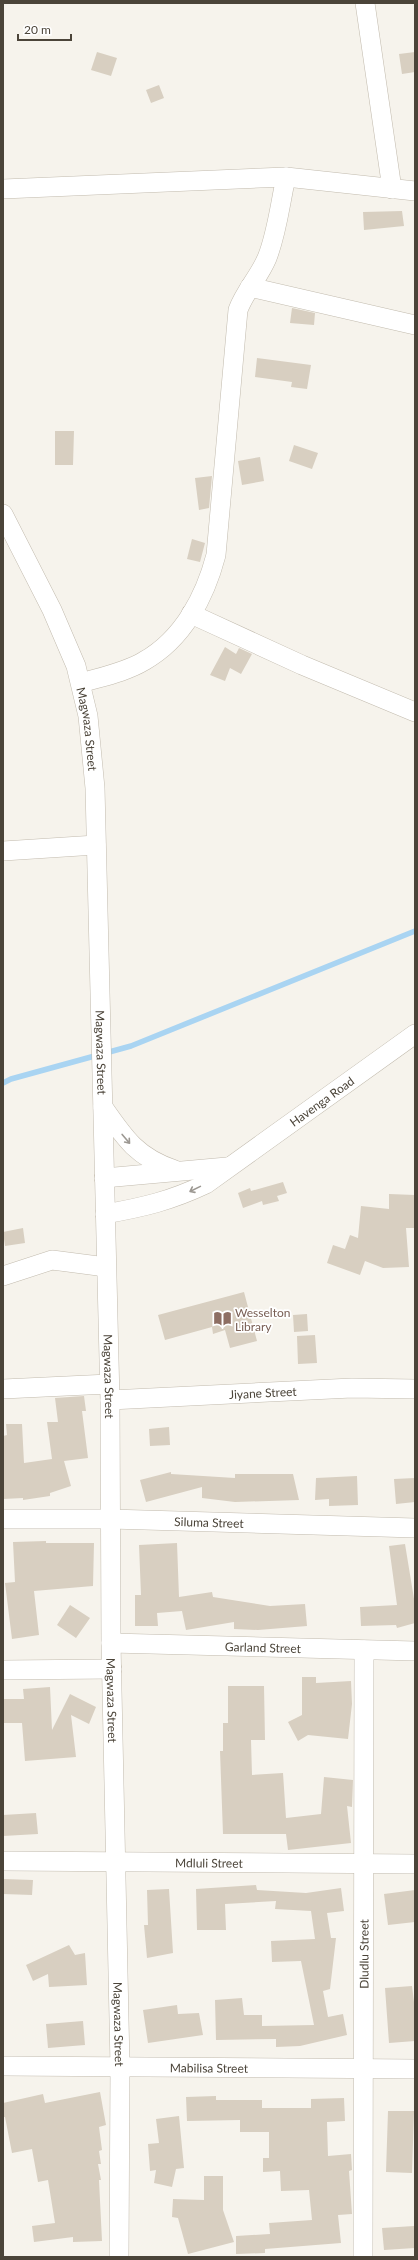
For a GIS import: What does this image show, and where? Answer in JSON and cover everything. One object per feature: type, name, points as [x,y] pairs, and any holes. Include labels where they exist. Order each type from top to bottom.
[{"type":"street","points":[[365,3],[392,189]]},
{"type":"street","points":[[81,683],[143,662],[165,647],[177,635],[191,614],[208,583],[216,555],[238,310],[250,287],[259,274],[271,247],[286,177]]},
{"type":"street","points":[[3,189],[286,177],[415,191]]},
{"type":"street","points":[[250,287],[415,325]]},
{"type":"street","name":"Magwaza Street","points":[[3,514],[52,610],[81,683],[88,716],[95,788],[110,1392],[111,1643],[120,2066],[119,2257]]},
{"type":"street","points":[[191,614],[302,665],[415,712]]},
{"type":"street","points":[[3,851],[96,845]]},
{"type":"street","name":"Havenga Road","points":[[105,1214],[154,1205],[181,1196],[206,1184],[227,1167],[415,1034]]},
{"type":"street","points":[[103,1108],[125,1140],[134,1148],[154,1162],[181,1172]]},
{"type":"street","name":"Havenga Road","points":[[104,1178],[227,1167]]},
{"type":"street","points":[[3,1276],[52,1260],[106,1267]]},
{"type":"street","name":"Jiyane Street","points":[[3,1389],[110,1392],[352,1388],[415,1389]]},
{"type":"street","name":"Siluma Street","points":[[3,1520],[110,1519],[415,1528]]},
{"type":"street","name":"Garland Street","points":[[111,1643],[415,1651]]},
{"type":"street","name":"Dludlu Street","points":[[363,2257],[364,1650]]},
{"type":"street","points":[[3,1670],[112,1669]]},
{"type":"street","name":"Mdluli Street","points":[[3,1861],[415,1864]]},
{"type":"street","name":"Mabilisa Street","points":[[3,2066],[415,2069]]},
{"type":"building","points":[[97,52],[117,58],[111,76],[91,70]]},
{"type":"building","points":[[415,52],[415,72],[402,74],[399,54]]},
{"type":"building","points":[[159,85],[164,98],[151,103],[146,90]]},
{"type":"building","points":[[402,211],[404,226],[364,230],[363,212]]},
{"type":"building","points":[[292,308],[315,313],[314,325],[290,323]]},
{"type":"building","points":[[257,358],[311,365],[307,389],[291,387],[292,382],[255,377]]},
{"type":"building","points":[[55,431],[74,431],[73,465],[55,465]]},
{"type":"building","points":[[294,445],[318,453],[312,469],[289,461]]},
{"type":"building","points":[[260,457],[264,481],[242,485],[238,461]]},
{"type":"building","points":[[212,476],[209,508],[199,510],[195,478]]},
{"type":"building","points":[[192,539],[205,543],[200,562],[187,559]]},
{"type":"building","points":[[225,647],[236,654],[239,648],[252,654],[241,674],[230,668],[225,681],[210,675]]},
{"type":"building","points":[[283,1182],[287,1193],[277,1196],[279,1201],[263,1205],[262,1201],[243,1208],[238,1193],[250,1188],[251,1191]]},
{"type":"building","points":[[389,1194],[415,1195],[415,1228],[406,1228],[409,1267],[383,1268],[365,1261],[360,1275],[327,1263],[333,1245],[345,1249],[350,1235],[358,1238],[361,1206],[389,1209]]},
{"type":"building","points":[[23,1228],[25,1243],[5,1246],[3,1232]]},
{"type":"building","points":[[244,1292],[257,1341],[230,1348],[225,1330],[213,1334],[212,1327],[165,1340],[158,1315]]},
{"type":"building","points":[[307,1314],[308,1331],[294,1332],[293,1315]]},
{"type":"building","points":[[315,1335],[317,1363],[298,1364],[297,1336]]},
{"type":"building","points":[[84,1396],[86,1411],[82,1411],[88,1458],[64,1461],[71,1486],[50,1493],[50,1496],[23,1500],[23,1498],[3,1499],[3,1436],[7,1435],[6,1424],[22,1424],[24,1463],[52,1459],[47,1422],[58,1422],[55,1398]]},
{"type":"building","points":[[169,1427],[170,1445],[150,1446],[149,1429]]},
{"type":"building","points":[[171,1472],[171,1474],[235,1478],[235,1474],[293,1474],[299,1500],[235,1502],[202,1498],[202,1487],[146,1502],[140,1480]]},
{"type":"building","points":[[357,1476],[358,1505],[329,1506],[329,1499],[315,1500],[316,1478]]},
{"type":"building","points":[[415,1478],[415,1502],[396,1504],[394,1479]]},
{"type":"building","points":[[46,1541],[46,1543],[94,1543],[93,1586],[34,1591],[39,1635],[12,1639],[5,1583],[15,1582],[13,1542]]},
{"type":"building","points":[[177,1543],[179,1597],[212,1592],[213,1597],[270,1606],[305,1604],[307,1626],[258,1630],[234,1629],[234,1622],[186,1630],[182,1611],[157,1613],[158,1626],[135,1626],[135,1595],[141,1595],[139,1545]]},
{"type":"building","points":[[405,1544],[415,1605],[415,1623],[397,1628],[396,1625],[361,1626],[360,1607],[397,1605],[389,1546]]},
{"type":"building","points":[[70,1605],[90,1618],[76,1638],[57,1625]]},
{"type":"building","points":[[302,1677],[316,1677],[316,1683],[351,1681],[352,1704],[348,1739],[308,1735],[298,1741],[288,1722],[302,1715]]},
{"type":"building","points":[[228,1686],[264,1686],[265,1740],[251,1740],[252,1775],[283,1773],[286,1818],[321,1814],[324,1777],[353,1780],[352,1807],[347,1806],[351,1843],[288,1850],[286,1834],[223,1834],[220,1751],[223,1751],[223,1723],[228,1723]]},
{"type":"building","points":[[50,1687],[52,1730],[70,1694],[96,1707],[89,1724],[71,1715],[76,1757],[25,1761],[22,1723],[3,1723],[3,1699],[24,1699],[23,1689]]},
{"type":"building","points":[[36,1813],[38,1834],[3,1836],[3,1815]]},
{"type":"building","points":[[4,1879],[33,1880],[32,1895],[3,1894]]},
{"type":"building","points":[[256,1885],[257,1890],[306,1893],[341,1888],[344,1911],[327,1913],[331,1938],[336,1938],[330,1989],[323,1991],[328,2017],[343,2014],[347,2035],[300,2046],[276,2047],[276,2039],[216,2040],[215,2000],[242,1998],[244,2015],[262,2015],[262,2026],[314,2025],[301,1961],[272,1962],[271,1941],[315,1939],[311,1911],[275,1909],[276,1901],[225,1904],[226,1930],[197,1930],[196,1889]]},
{"type":"building","points":[[169,1889],[173,1953],[147,1958],[144,1925],[148,1925],[147,1890]]},
{"type":"building","points":[[415,1890],[415,1922],[388,1925],[384,1894]]},
{"type":"building","points":[[69,1945],[75,1955],[85,1953],[87,1985],[49,1987],[48,1974],[33,1981],[26,1965]]},
{"type":"building","points":[[412,1986],[415,2010],[415,2041],[389,2043],[385,1988]]},
{"type":"building","points":[[177,2005],[178,2014],[199,2013],[203,2035],[148,2043],[143,2010]]},
{"type":"building","points":[[83,2021],[85,2045],[48,2048],[46,2024]]},
{"type":"building","points":[[100,2092],[106,2125],[99,2127],[102,2150],[99,2151],[101,2164],[98,2164],[101,2180],[99,2180],[102,2241],[73,2242],[73,2237],[34,2242],[32,2226],[55,2223],[48,2180],[38,2182],[32,2149],[12,2153],[5,2117],[3,2117],[3,2103],[43,2094],[45,2103]]},
{"type":"building","points":[[216,2096],[216,2100],[262,2100],[262,2108],[311,2108],[311,2099],[344,2098],[345,2121],[327,2122],[328,2156],[351,2154],[352,2170],[349,2171],[352,2214],[338,2215],[341,2243],[265,2249],[265,2253],[236,2254],[236,2236],[270,2234],[269,2223],[312,2220],[309,2190],[281,2191],[280,2171],[263,2172],[263,2158],[269,2158],[269,2132],[240,2132],[240,2120],[187,2121],[186,2097]]},
{"type":"building","points":[[388,2111],[414,2111],[412,2173],[386,2172]]},
{"type":"building","points":[[179,2116],[184,2168],[176,2169],[172,2187],[154,2183],[156,2170],[150,2171],[148,2144],[159,2143],[156,2119]]},
{"type":"building","points":[[204,2176],[223,2176],[223,2210],[234,2242],[188,2254],[178,2218],[172,2217],[173,2199],[204,2200]]},
{"type":"building","points":[[414,2226],[415,2248],[384,2250],[382,2228]]},
{"type":"waterway","points":[[3,1083],[11,1079],[131,1046],[415,931]]},
{"type":"place","name":"Wesselton Library","points":[[222,1319]]}]
